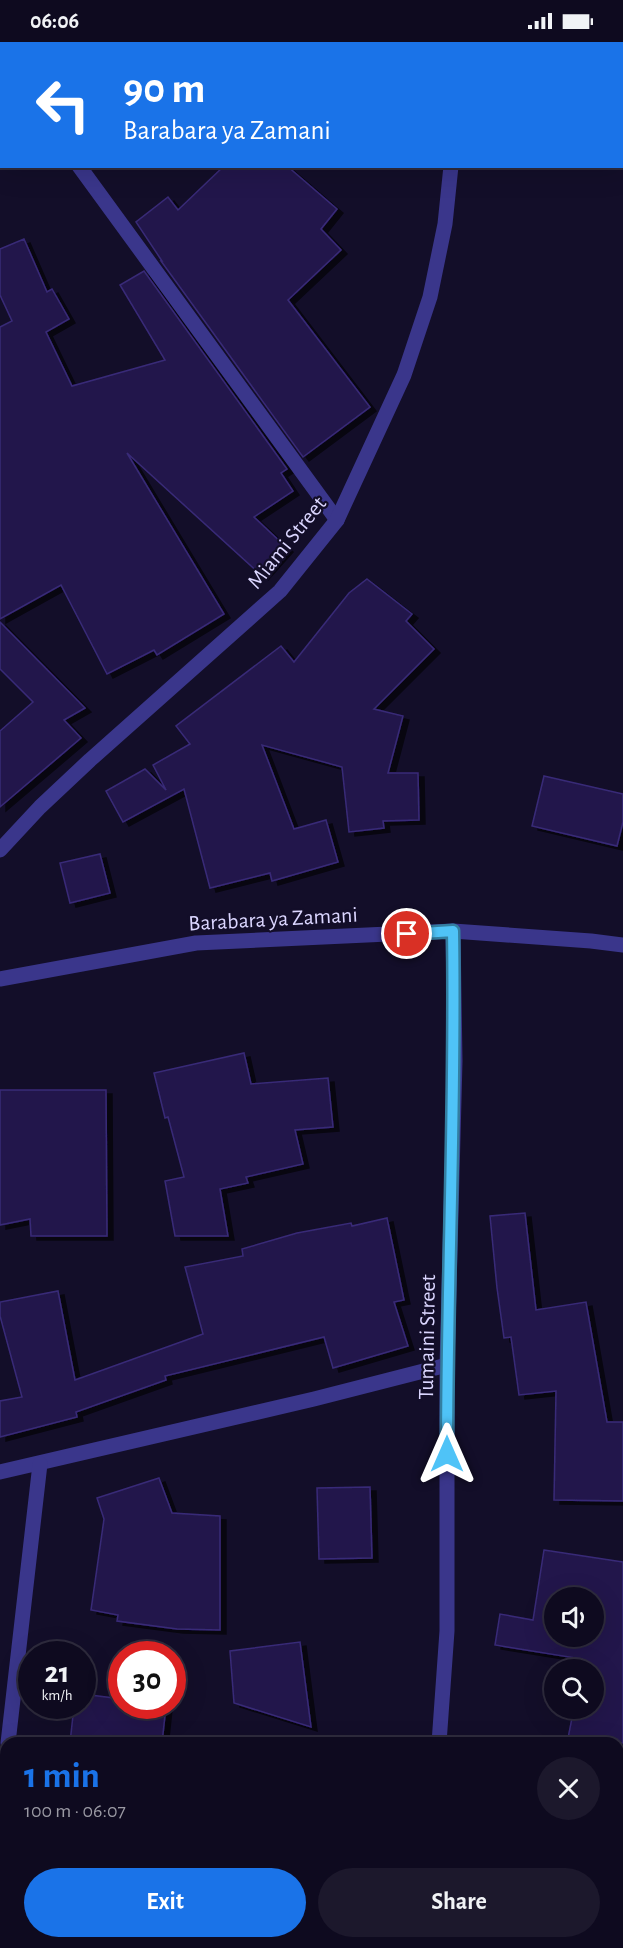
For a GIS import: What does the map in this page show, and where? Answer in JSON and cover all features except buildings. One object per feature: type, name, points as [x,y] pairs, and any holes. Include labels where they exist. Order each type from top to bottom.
[{"type":"street","points":[[80,168],[337,520]]},
{"type":"street","name":"Miami Street","points":[[0,850],[40,807],[90,760],[280,591],[337,520],[404,375],[430,297],[445,224],[451,168]]},
{"type":"street","name":"Barabara ya Zamani","points":[[0,979],[196,943],[453,931],[623,945]]},
{"type":"street","name":"Tumaini Street","points":[[439,1737],[447,1632],[447,1365],[455,1061],[453,931]]},
{"type":"street","points":[[0,1473],[314,1399],[447,1365]]},
{"type":"street","points":[[9,1737],[40,1464]]},
{"type":"route","points":[[407,934],[453,931],[455,1061],[447,1365],[447,1454]]}]
